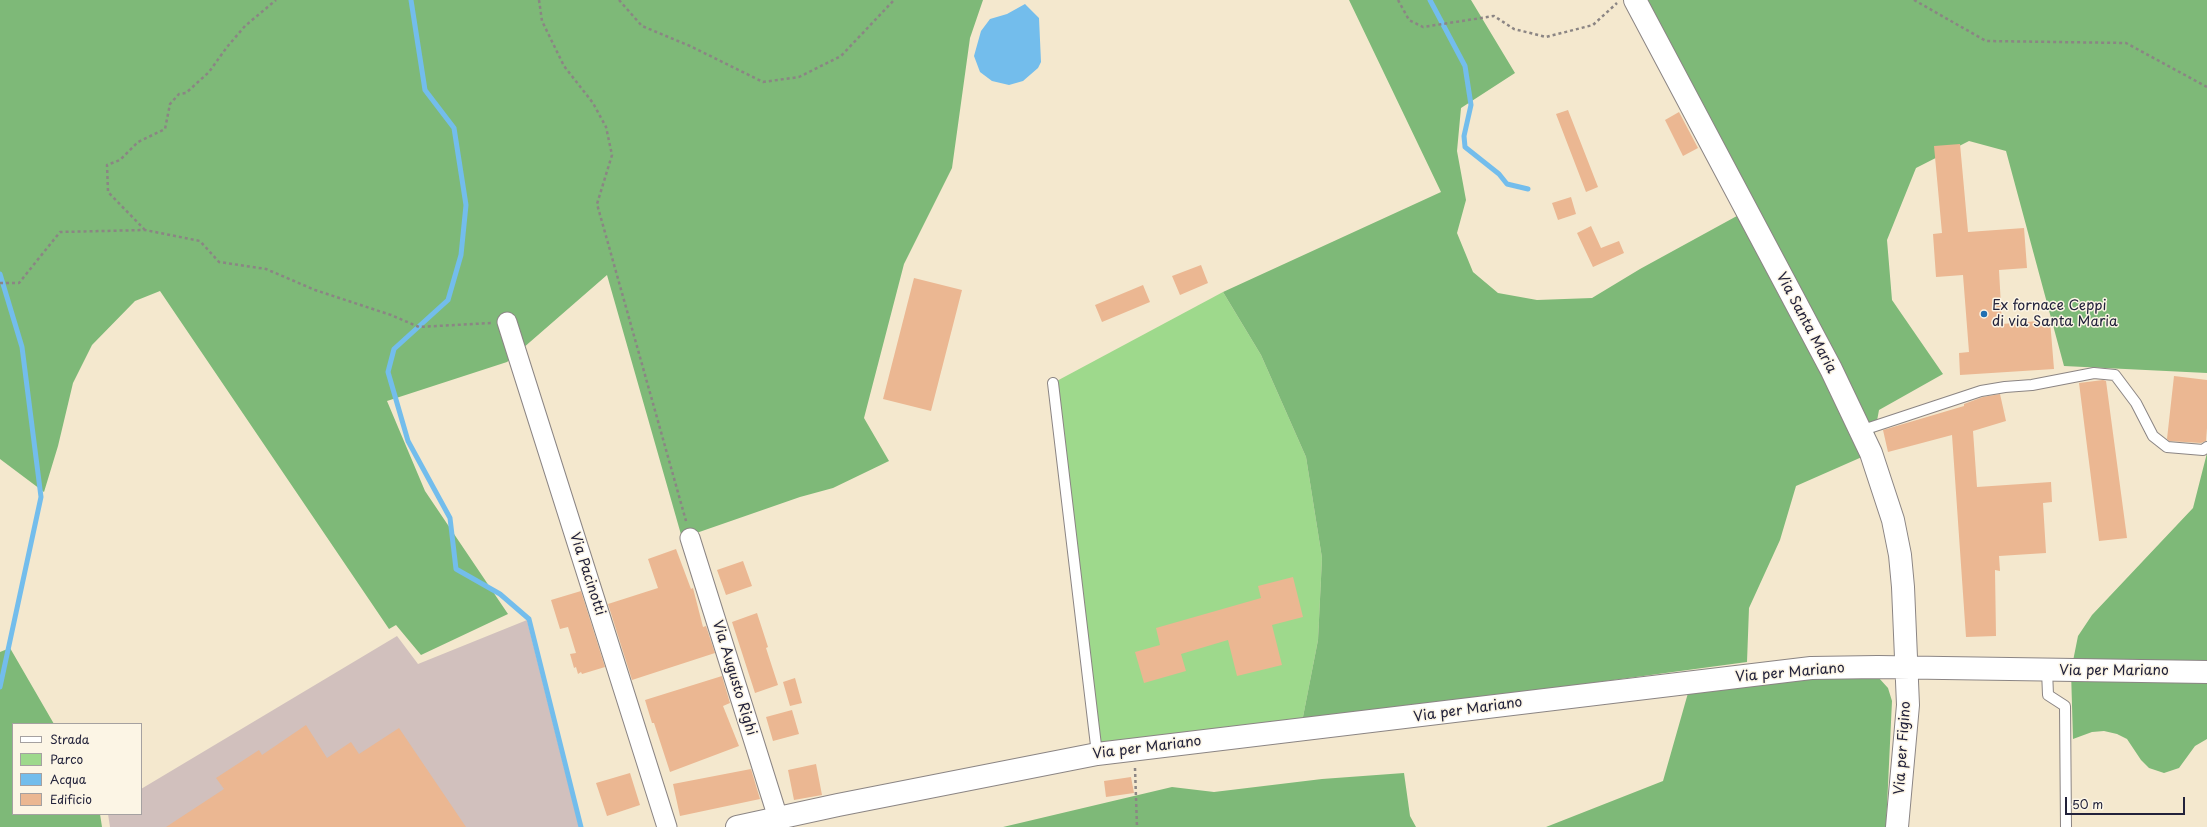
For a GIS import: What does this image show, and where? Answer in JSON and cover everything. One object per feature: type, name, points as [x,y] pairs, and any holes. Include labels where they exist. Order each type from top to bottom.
[{"type":"street","name":"Via Santa Maria","points":[[1635,0],[1831,369],[1871,454],[1893,520],[1900,555],[1906,668]]},
{"type":"street","name":"Via Pacinotti","points":[[507,322],[666,827]]},
{"type":"street","name":"Via Augusto Righi","points":[[690,538],[778,818]]},
{"type":"street","name":"Via per Mariano","points":[[737,827],[1097,754],[1415,717],[1562,697],[1811,668],[2207,672]]},
{"type":"street","name":"Via per Figino","points":[[1897,827],[1908,705],[1906,668]]},
{"type":"lane","points":[[1860,431],[1981,391],[2032,385],[2094,373],[2115,375],[2136,403],[2153,436],[2167,447],[2203,450],[2207,447]]},
{"type":"lane","points":[[1054,383],[1097,754]]},
{"type":"lane","points":[[2047,670],[2048,695],[2064,706],[2066,827]]},
{"type":"path","points":[[145,230],[108,192],[107,165],[120,160],[138,142],[165,129],[170,104],[179,94],[186,93],[209,72],[226,47],[245,26],[276,0]]},
{"type":"path","points":[[539,0],[542,21],[564,66],[593,103],[606,127],[612,155],[597,204],[690,538]]},
{"type":"path","points":[[619,0],[642,26],[690,46],[763,82],[799,77],[841,56],[870,28],[894,0]]},
{"type":"path","points":[[1398,0],[1409,20],[1423,27],[1494,16],[1514,29],[1546,37],[1592,25],[1621,0]]},
{"type":"path","points":[[1914,0],[1986,41],[2126,43],[2207,87]]},
{"type":"path","points":[[0,284],[19,283],[60,232],[145,230],[200,241],[219,262],[266,269],[315,290],[391,315],[419,327],[507,322]]},
{"type":"path","points":[[1134,749],[1137,827]]},
{"type":"shaded area","points":[[527,620],[579,827],[110,827],[108,815],[142,815],[142,788],[397,636],[418,664]]},
{"type":"green space","points":[[0,0],[983,0],[970,38],[952,168],[904,264],[864,418],[889,461],[833,488],[800,497],[682,538],[607,275],[507,362],[387,401],[425,491],[508,614],[421,655],[396,625],[389,629],[160,291],[135,301],[92,345],[73,383],[58,446],[44,492],[0,459]]},
{"type":"green space","points":[[1349,0],[1471,0],[1515,73],[1461,108],[1457,151],[1466,200],[1457,233],[1473,272],[1498,293],[1537,300],[1592,298],[1640,269],[1746,211],[1635,0],[2207,0],[2207,373],[2064,366],[2006,151],[1969,141],[1916,168],[1887,240],[1892,300],[1943,374],[1879,410],[1871,453],[1796,486],[1780,540],[1749,608],[1747,662],[1302,722],[1318,640],[1322,558],[1306,457],[1261,355],[1223,292],[1441,192]]},
{"type":"green space","points":[[1223,292],[1261,355],[1306,457],[1322,558],[1318,640],[1302,722],[1096,748],[1053,383]]},
{"type":"green space","points":[[2207,453],[2207,739],[2195,746],[2179,768],[2164,773],[2149,768],[2141,760],[2127,739],[2117,734],[2104,731],[2092,732],[2073,739],[2071,671],[2078,636],[2092,615],[2193,508]]},
{"type":"green space","points":[[10,648],[53,723],[12,723],[12,815],[100,815],[102,827],[0,827],[0,652]]},
{"type":"green space","points":[[1878,677],[1888,688],[1892,701],[1886,827],[1546,827],[1663,781],[1690,686],[1757,678]]},
{"type":"green space","points":[[1404,773],[1410,816],[1416,827],[1003,827],[1172,787],[1214,792],[1322,779]]},
{"type":"water","points":[[1025,4],[1039,18],[1041,62],[1038,68],[1023,81],[1009,85],[992,81],[980,72],[974,56],[981,31],[990,19],[1007,14]]},
{"type":"building","points":[[1568,110],[1598,187],[1586,192],[1556,114]]},
{"type":"building","points":[[1679,112],[1698,148],[1683,156],[1665,120]]},
{"type":"building","name":"Ex fornace Ceppi di via Santa Maria","points":[[1960,144],[1968,232],[2024,228],[2027,268],[1999,270],[2002,324],[2050,320],[2054,369],[1960,375],[1959,353],[1969,352],[1963,275],[1936,277],[1933,234],[1942,233],[1934,146]]},
{"type":"building","points":[[1571,197],[1576,214],[1558,220],[1552,203]]},
{"type":"building","points":[[1591,226],[1601,248],[1619,241],[1624,253],[1593,267],[1577,233]]},
{"type":"building","points":[[1201,265],[1208,283],[1180,295],[1172,276]]},
{"type":"building","points":[[914,278],[962,290],[931,411],[883,399]]},
{"type":"building","points":[[1143,285],[1150,302],[1102,322],[1095,305]]},
{"type":"building","points":[[2174,376],[2207,380],[2206,441],[2201,443],[2169,441],[2167,439]]},
{"type":"building","points":[[2103,380],[2106,381],[2127,538],[2099,541],[2079,383]]},
{"type":"building","points":[[2000,394],[2006,421],[1973,431],[1977,487],[2051,482],[2052,502],[2043,503],[2046,553],[1999,556],[2000,571],[1995,570],[1996,636],[1966,637],[1952,435],[1888,452],[1883,430],[1964,406],[1964,404],[1983,397]]},
{"type":"building","points":[[676,549],[691,589],[693,588],[703,627],[706,626],[715,653],[632,680],[608,604],[658,588],[648,559]]},
{"type":"building","points":[[743,561],[752,586],[726,595],[717,570]]},
{"type":"building","points":[[1293,577],[1303,617],[1272,625],[1282,665],[1237,676],[1228,640],[1181,654],[1186,671],[1144,683],[1135,652],[1160,645],[1156,628],[1261,598],[1258,586]]},
{"type":"building","points":[[581,591],[605,667],[578,674],[576,667],[574,668],[570,654],[576,653],[568,627],[560,629],[551,600]]},
{"type":"building","points":[[757,613],[778,685],[755,693],[732,622]]},
{"type":"building","points":[[722,676],[730,703],[723,706],[739,746],[670,772],[645,700]]},
{"type":"building","points":[[795,678],[802,703],[790,706],[783,682]]},
{"type":"building","points":[[792,710],[799,734],[773,741],[766,717]]},
{"type":"building","points":[[306,725],[327,758],[351,742],[359,754],[399,728],[466,827],[166,827],[224,789],[216,778],[259,750],[262,755]]},
{"type":"building","points":[[816,764],[822,795],[794,800],[788,770]]},
{"type":"building","points":[[751,769],[760,799],[680,816],[673,784]]},
{"type":"building","points":[[630,773],[640,805],[607,816],[596,783]]},
{"type":"building","points":[[1131,777],[1134,793],[1106,797],[1104,781]]},
{"type":"waterway","points":[[411,0],[425,90],[454,128],[466,205],[461,255],[448,300],[394,349],[388,372],[408,441],[450,518],[456,569],[500,594],[529,619],[581,827]]},
{"type":"waterway","points":[[1430,0],[1465,66],[1471,105],[1464,136],[1465,147],[1499,174],[1507,184],[1528,189]]},
{"type":"waterway","points":[[0,274],[22,347],[41,497],[0,687]]},
{"type":"place","name":"Ex fornace Ceppi di via Santa Maria","points":[[1984,314]]}]
